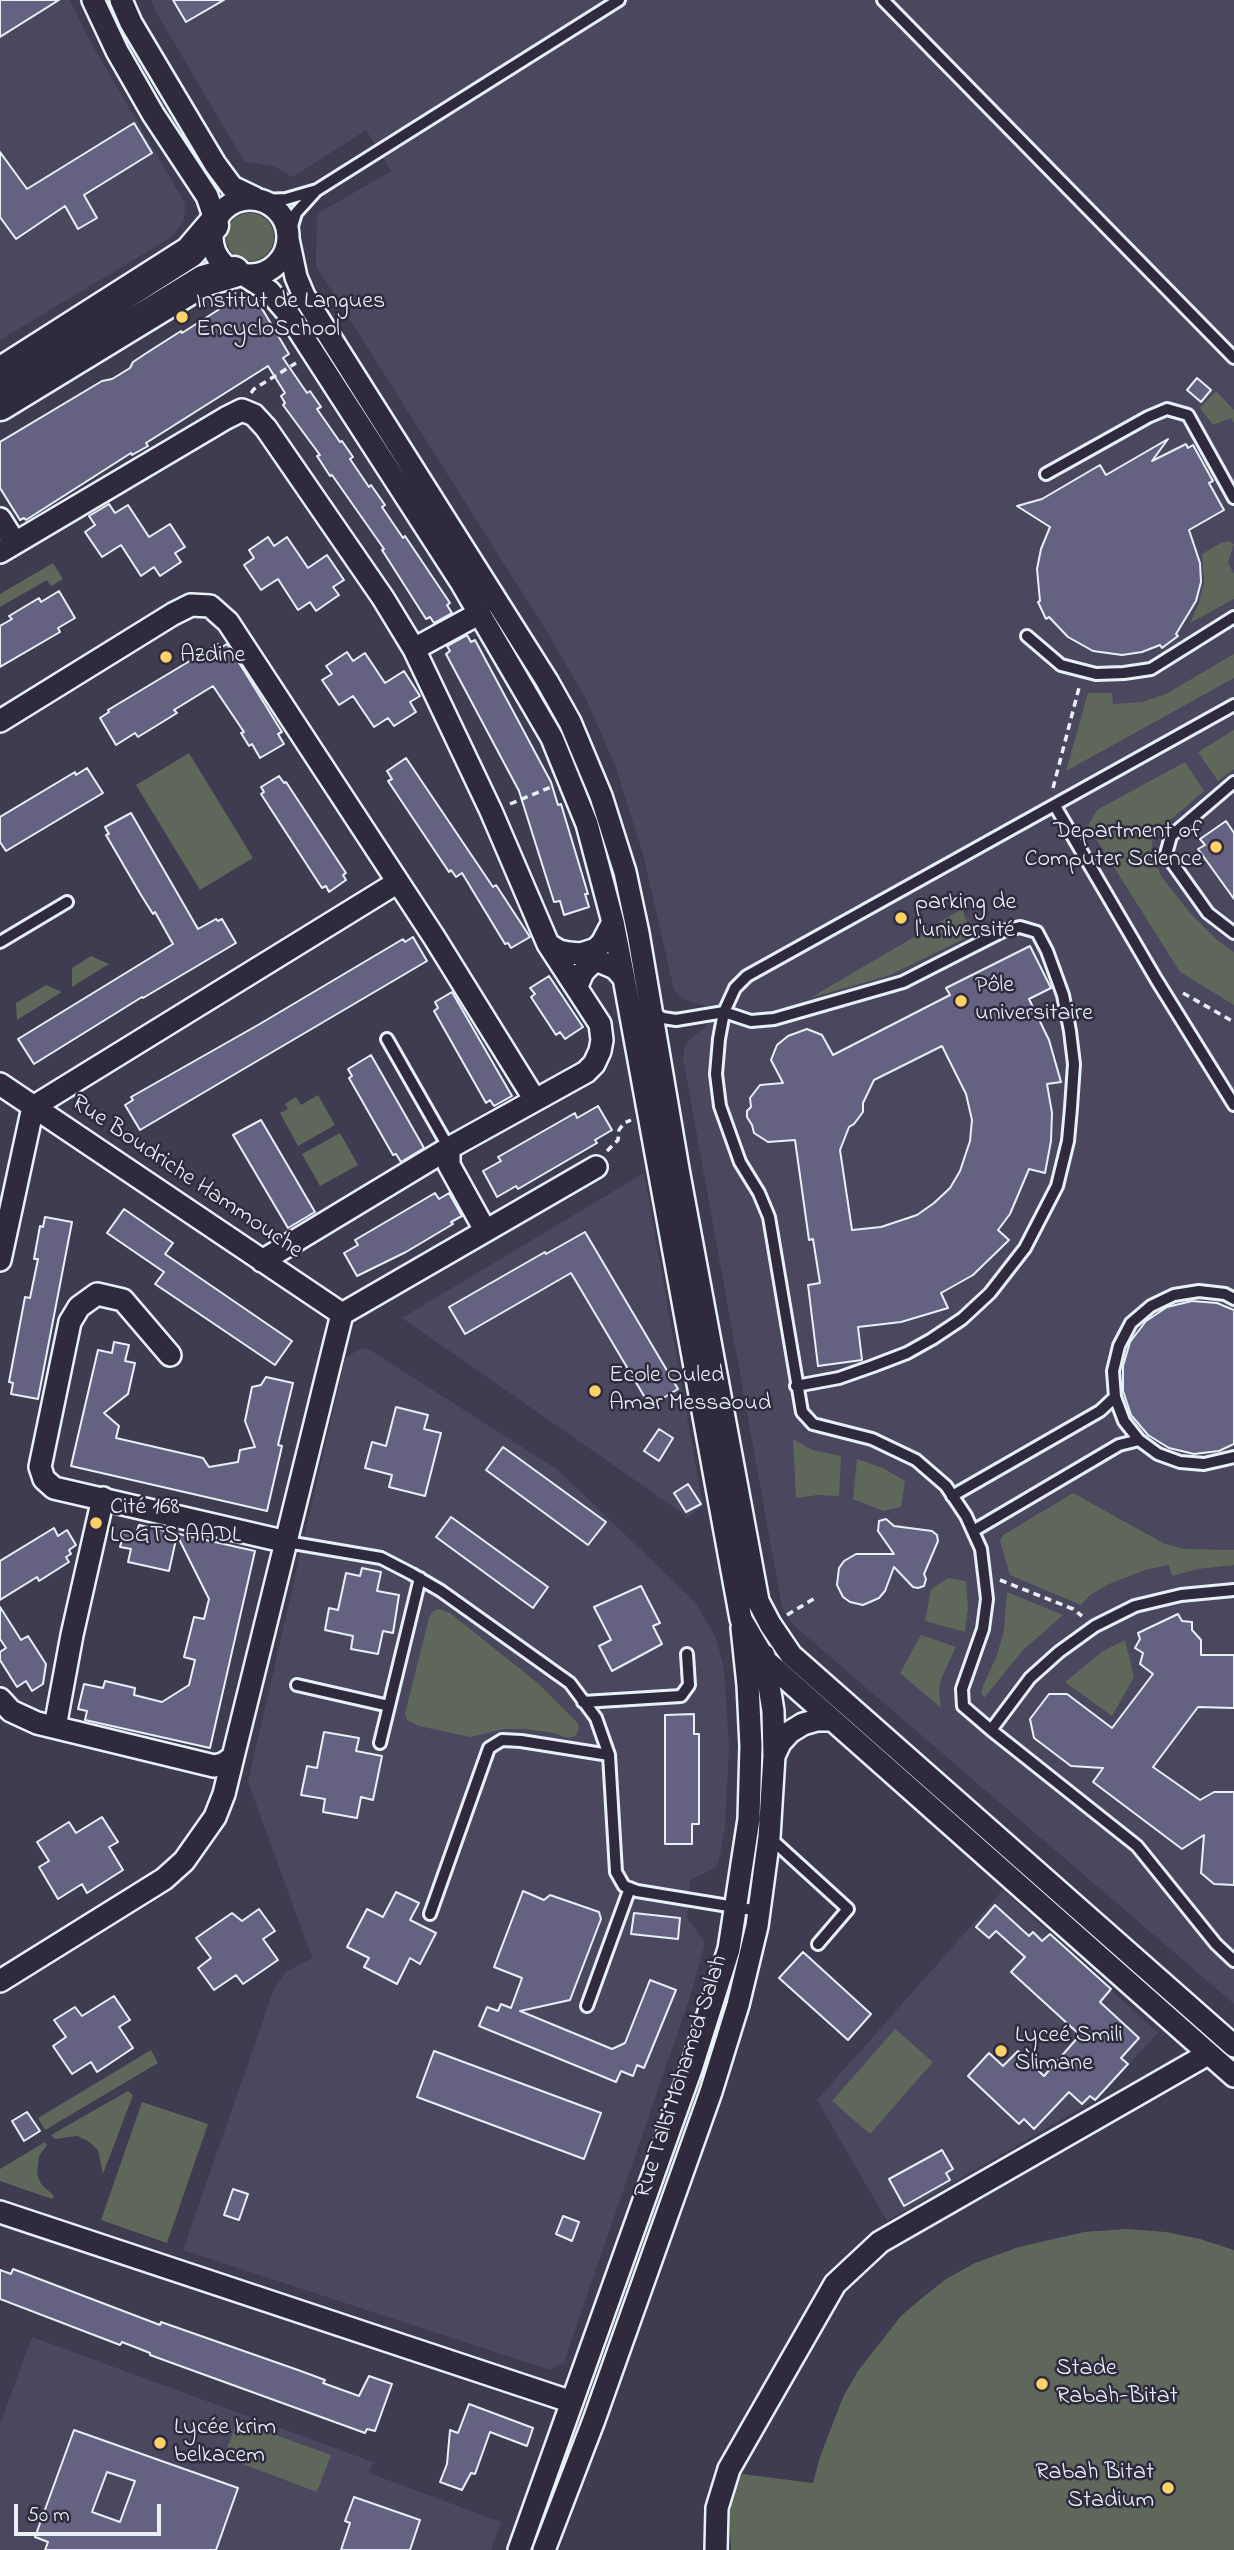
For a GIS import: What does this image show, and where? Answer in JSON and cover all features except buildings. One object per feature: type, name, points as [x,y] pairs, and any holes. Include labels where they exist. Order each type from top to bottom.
[{"type":"main road","points":[[0,373],[190,252],[214,222]]},
{"type":"main road","points":[[0,405],[203,281],[239,273]]},
{"type":"street","points":[[93,0],[117,51],[153,114],[207,197],[214,222]]},
{"type":"street","points":[[121,0],[131,23],[215,164],[232,187],[259,199],[275,208],[282,216],[288,238],[283,257],[275,266],[255,275],[239,273],[217,257],[211,236],[214,222],[225,207],[234,201],[259,199]]},
{"type":"street","name":"Rue Talbi Mohamed Salah","points":[[288,238],[296,277],[304,296],[514,625],[570,722],[601,796],[625,872],[758,1601],[772,1712],[774,1756],[769,1838],[759,1911],[738,2005],[711,2092],[594,2420],[544,2550]]},
{"type":"street","name":"Rue Talbi Mohamed Salah","points":[[239,273],[269,291],[279,302],[480,613],[546,727],[587,824],[613,922],[624,978],[741,1619],[749,1694],[749,1819],[729,1949],[691,2069],[519,2550]]},
{"type":"street","points":[[0,519],[7,547],[242,410],[254,415],[266,428],[383,598],[414,649],[491,811],[548,944],[581,966],[601,962],[615,968],[624,978]]},
{"type":"street","points":[[0,721],[173,614],[191,606],[210,606],[228,622],[398,882],[535,1100]]},
{"type":"street","points":[[414,649],[480,613]]},
{"type":"street","points":[[0,1260],[33,1107],[398,882]]},
{"type":"street","points":[[581,966],[602,943],[613,922]]},
{"type":"street","points":[[262,1261],[449,1148],[586,1072],[594,1064],[602,1040],[600,1024],[581,966],[581,954],[569,953],[548,944]]},
{"type":"street","name":"Rue Boudriche Hammouche","points":[[0,1084],[342,1314]]},
{"type":"street","points":[[449,1148],[449,1165],[485,1230]]},
{"type":"street","points":[[0,1981],[174,1870],[201,1840],[215,1817],[222,1798],[220,1774],[223,1762],[287,1542],[342,1314],[596,1167]]},
{"type":"street","points":[[170,1355],[123,1300],[97,1294],[79,1307],[70,1322],[40,1467],[44,1479],[54,1488],[287,1542]]},
{"type":"street","points":[[55,1727],[72,1635],[103,1499]]},
{"type":"street","points":[[758,1601],[791,1655],[1234,2046]]},
{"type":"street","points":[[741,1619],[765,1660],[1234,2076]]},
{"type":"street","points":[[749,1694],[757,1670],[765,1660],[776,1655],[791,1655]]},
{"type":"street","points":[[0,1699],[19,1716],[55,1727],[223,1762]]},
{"type":"street","points":[[774,1756],[785,1738],[803,1724],[832,1720]]},
{"type":"street","points":[[716,2550],[717,2508],[729,2469],[835,2284],[880,2242],[1208,2054]]},
{"type":"street","points":[[0,2212],[572,2402]]},
{"type":"lane","points":[[259,199],[286,199],[317,190],[619,0]]},
{"type":"lane","points":[[883,0],[1234,358]]},
{"type":"lane","points":[[288,238],[296,214],[317,190]]},
{"type":"lane","points":[[1046,474],[1167,409],[1188,415],[1234,498]]},
{"type":"lane","points":[[1027,636],[1061,664],[1083,672],[1124,673],[1150,669],[1234,617]]},
{"type":"lane","points":[[1234,705],[1051,809],[747,975],[735,988],[724,1012],[716,1074],[720,1106],[740,1162],[769,1217],[802,1412],[813,1424],[872,1439],[916,1460],[946,1486],[981,1549],[987,1599],[983,1629],[962,1689],[963,1706],[1136,1846],[1216,1944],[1234,1961]]},
{"type":"lane","points":[[1234,782],[1171,836],[1166,854],[1208,913],[1234,933]]},
{"type":"lane","points":[[1051,809],[1234,1105]]},
{"type":"lane","points":[[0,942],[67,902]]},
{"type":"lane","points":[[650,1011],[663,1018],[676,1020],[724,1012],[751,1021],[774,1019],[903,982],[1003,931],[1020,927],[1037,932],[1048,951],[1063,995],[1074,1064],[1068,1141],[1057,1185],[1024,1248],[990,1293],[962,1320],[932,1339],[907,1353],[839,1378],[796,1386]]},
{"type":"lane","points":[[657,1044],[667,1026],[676,1020]]},
{"type":"lane","points":[[387,1039],[449,1148]]},
{"type":"lane","points":[[1234,1298],[1225,1294],[1199,1291],[1174,1295],[1150,1306],[1132,1323],[1119,1346],[1113,1371],[1115,1397],[1124,1421],[1139,1440],[1158,1454],[1180,1462],[1204,1464],[1234,1457]]},
{"type":"lane","points":[[952,1496],[1100,1410],[1115,1397]]},
{"type":"lane","points":[[973,1531],[1119,1445],[1139,1440]]},
{"type":"lane","points":[[287,1542],[381,1558],[420,1578],[570,1683],[596,1718],[609,1755],[616,1872],[624,1885],[759,1911]]},
{"type":"lane","points":[[380,1743],[420,1578]]},
{"type":"lane","points":[[991,1730],[1030,1678],[1059,1652],[1095,1626],[1135,1606],[1181,1595],[1234,1590]]},
{"type":"lane","points":[[583,1702],[681,1696],[689,1685],[687,1654]]},
{"type":"lane","points":[[297,1685],[389,1706]]},
{"type":"lane","points":[[430,1914],[489,1748],[502,1740],[521,1741],[609,1755]]},
{"type":"lane","points":[[769,1838],[848,1909],[818,1944]]},
{"type":"lane","points":[[587,2006],[630,1888]]},
{"type":"path","points":[[242,410],[254,388],[313,353]]},
{"type":"path","points":[[1051,809],[1083,672]]},
{"type":"path","points":[[491,811],[570,779]]},
{"type":"path","points":[[1156,979],[1234,1021]]},
{"type":"path","points":[[596,1167],[600,1158],[618,1140],[619,1130],[624,1124]]},
{"type":"path","points":[[986,1574],[1073,1609],[1095,1626]]},
{"type":"path","points":[[798,1608],[815,1598]]},
{"type":"shaded area","points":[[0,0],[70,0],[87,36],[185,203],[184,221],[172,237],[0,340]]},
{"type":"shaded area","name":"Pôle universitaire","points":[[151,0],[1234,0],[1234,2004],[799,1630],[782,1607],[683,1058],[684,1048],[690,1039],[707,1026],[705,1006],[683,999],[674,990],[643,854],[615,765],[586,699],[549,635],[316,266],[317,214],[391,171],[366,130],[293,177],[275,167],[244,161]]},
{"type":"shaded area","name":"Ecole Ouled Amar Messaoud","points":[[644,1173],[703,1506],[688,1517],[402,1318]]},
{"type":"shaded area","points":[[367,1348],[558,1470],[695,1602],[716,1638],[724,1669],[729,1747],[725,1826],[715,1868],[690,1880],[687,1918],[704,1941],[704,1947],[690,1997],[564,2362],[550,2370],[183,2250],[274,1989],[286,1972],[312,1958],[248,1782],[345,1359],[359,1349]]},
{"type":"shaded area","name":"Lyceé Smili Slimane","points":[[1003,1890],[1158,2033],[1095,2100],[887,2221],[817,2100]]},
{"type":"shaded area","name":"Lycée krim belkacem","points":[[32,2337],[373,2462],[369,2473],[501,2522],[491,2550],[0,2550],[0,2424]]},
{"type":"green space","points":[[250,213],[267,220],[274,237],[267,254],[250,261],[233,254],[226,237],[233,220]]},
{"type":"green space","points":[[1216,391],[1234,410],[1234,423],[1231,418],[1213,425],[1200,408]]},
{"type":"green space","points":[[1228,541],[1234,544],[1228,563],[1234,574],[1234,599],[1190,623],[1204,583],[1202,554]]},
{"type":"green space","points":[[53,563],[63,579],[51,586],[47,580],[0,607],[0,594]]},
{"type":"green space","points":[[1234,654],[1234,678],[1066,771],[1088,693],[1112,693],[1113,704],[1142,702],[1166,694]]},
{"type":"green space","points":[[1234,730],[1234,769],[1218,781],[1198,752]]},
{"type":"green space","points":[[189,753],[253,858],[200,890],[136,785]]},
{"type":"green space","points":[[1185,762],[1204,791],[1154,834],[1151,850],[1161,876],[1190,913],[1217,940],[1234,952],[1234,1005],[1180,972],[1088,826],[1097,810]]},
{"type":"green space","points":[[962,909],[972,935],[890,975],[810,998]]},
{"type":"green space","points":[[91,956],[109,964],[72,987],[72,968]]},
{"type":"green space","points":[[46,985],[62,992],[17,1020],[16,1003]]},
{"type":"green space","points":[[318,1095],[335,1125],[298,1146],[280,1113],[288,1109],[285,1104],[296,1097],[301,1105]]},
{"type":"green space","points":[[340,1133],[358,1165],[320,1186],[302,1154]]},
{"type":"green space","points":[[793,1439],[812,1450],[841,1456],[839,1496],[796,1498]]},
{"type":"green space","points":[[857,1459],[883,1468],[905,1481],[901,1507],[883,1511],[853,1499]]},
{"type":"green space","points":[[1073,1493],[1165,1544],[1185,1549],[1234,1550],[1234,1565],[1198,1569],[1172,1576],[1169,1565],[1148,1569],[1109,1584],[1090,1595],[1081,1605],[1010,1575],[1000,1541],[1003,1535]]},
{"type":"green space","points":[[948,1578],[966,1581],[968,1608],[965,1632],[925,1621],[931,1589]]},
{"type":"green space","points":[[1007,1592],[1063,1615],[1023,1650],[984,1698],[981,1693],[983,1686],[997,1655],[1004,1630]]},
{"type":"green space","points":[[438,1609],[450,1613],[540,1685],[578,1723],[576,1736],[568,1738],[526,1729],[504,1729],[470,1737],[419,1726],[407,1720],[405,1713],[429,1618],[432,1612]]},
{"type":"green space","points":[[921,1635],[956,1647],[941,1679],[941,1708],[900,1673]]},
{"type":"green space","points":[[1125,1640],[1134,1677],[1112,1716],[1065,1682],[1103,1651]]},
{"type":"green space","points":[[895,2029],[933,2062],[870,2134],[832,2101]]},
{"type":"green space","points":[[151,2050],[158,2063],[45,2130],[38,2118]]},
{"type":"green space","points":[[128,2091],[133,2095],[103,2174],[98,2150],[88,2141],[77,2136],[55,2139],[51,2135]]},
{"type":"green space","points":[[142,2102],[208,2124],[167,2243],[101,2220]]},
{"type":"green space","points":[[45,2142],[47,2145],[39,2156],[37,2174],[41,2184],[54,2196],[52,2199],[0,2181],[0,2169]]},
{"type":"green space","name":"Stade Rabah-Bitat","points":[[1126,2229],[1166,2232],[1234,2250],[1234,2550],[731,2550],[729,2516],[734,2489],[742,2474],[813,2483],[843,2397],[858,2371],[901,2316],[922,2298],[946,2279],[975,2263],[1019,2247],[1084,2232]]},
{"type":"green space","points":[[237,2421],[331,2455],[317,2492],[224,2457]]},
{"type":"place","name":"Institut de Langues EncycloSchool","points":[[182,317]]},
{"type":"place","name":"Azdine","points":[[166,657]]},
{"type":"place","name":"Department of Computer Science","points":[[1216,847]]},
{"type":"place","name":"parking de l'université","points":[[901,918]]},
{"type":"place","name":"Pôle universitaire","points":[[961,1001]]},
{"type":"place","name":"Ecole Ouled Amar Messaoud","points":[[595,1391]]},
{"type":"place","name":"Cité 168 LOGTS AADL","points":[[96,1523]]},
{"type":"place","name":"Lyceé Smili Slimane","points":[[1001,2051]]},
{"type":"place","name":"Stade Rabah-Bitat","points":[[1042,2384]]},
{"type":"place","name":"Lycée krim belkacem","points":[[160,2443]]},
{"type":"place","name":"Rabah Bitat Stadium","points":[[1168,2488]]}]
